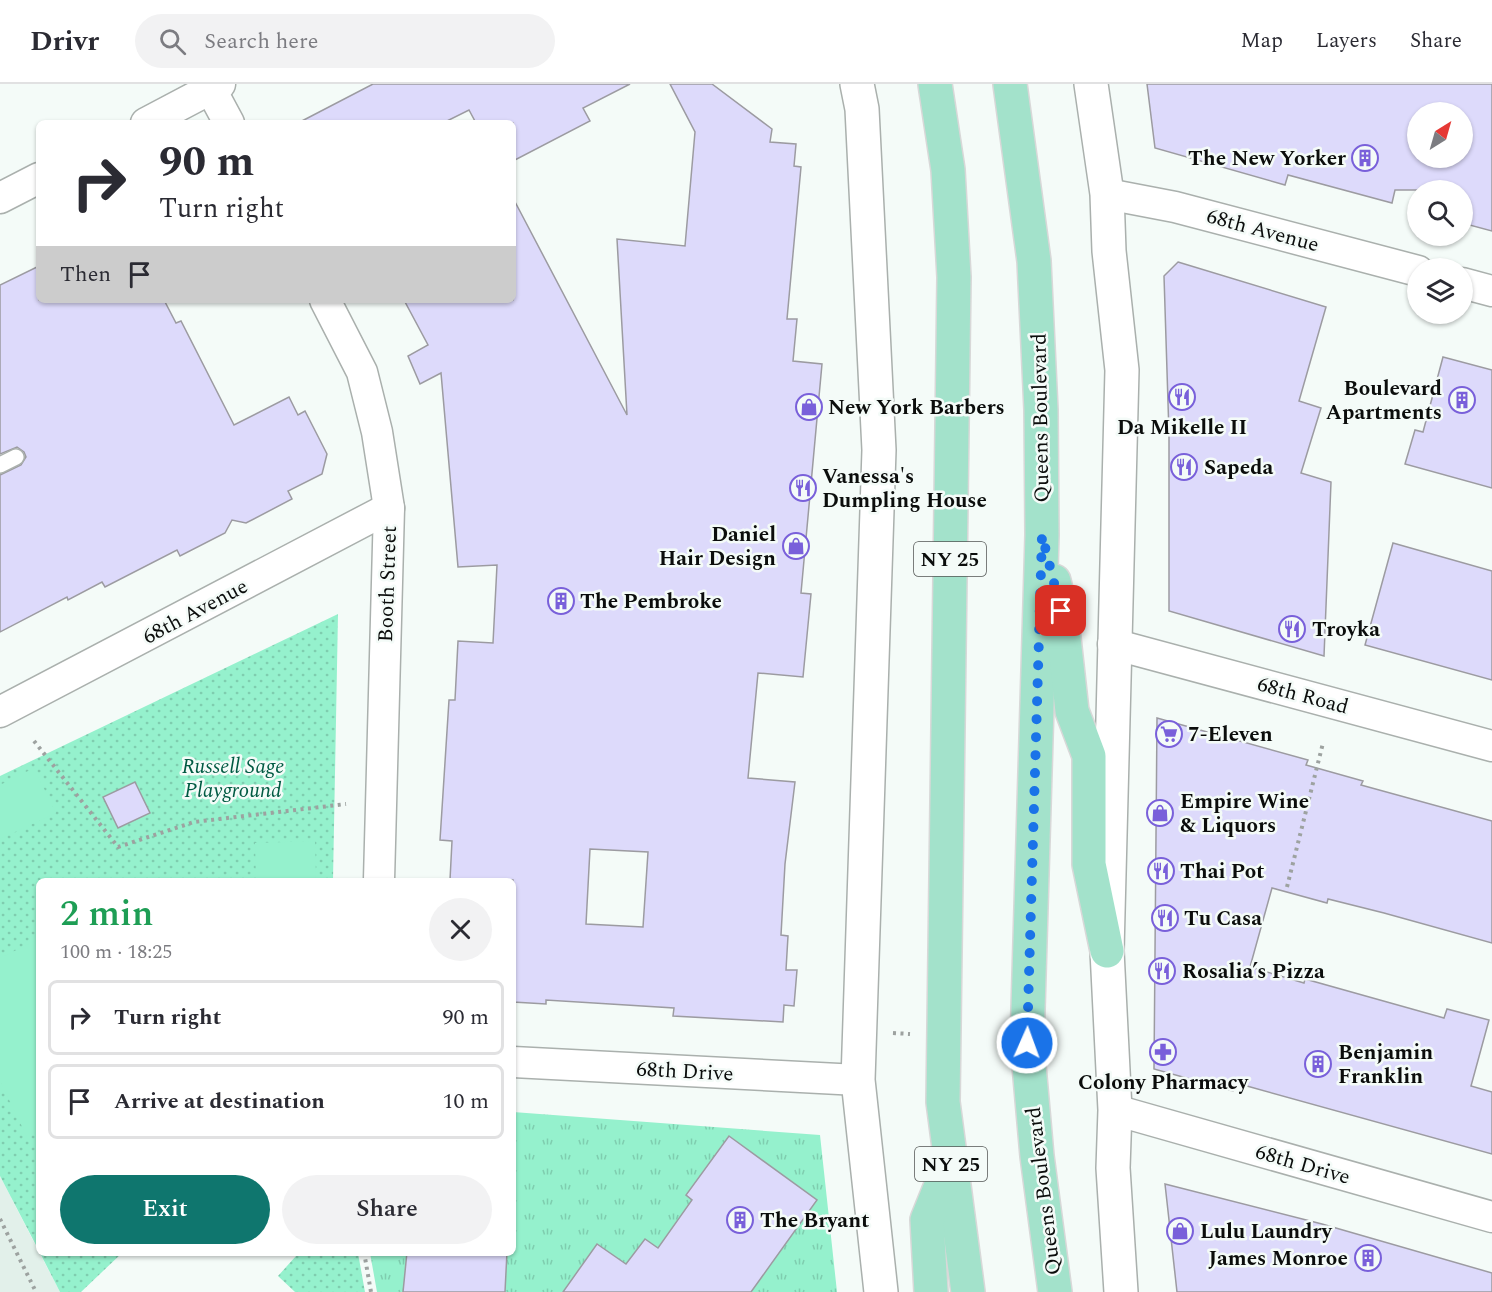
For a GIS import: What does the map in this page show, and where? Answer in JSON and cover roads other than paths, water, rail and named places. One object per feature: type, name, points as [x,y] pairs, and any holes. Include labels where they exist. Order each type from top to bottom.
[{"type":"main road","name":"NY 25","points":[[935,84],[948,170],[954,277],[943,1102],[968,1292]]},
{"type":"main road","name":"Queens Boulevard","points":[[1010,84],[1034,261],[1042,535],[1027,1043],[1037,1156],[1055,1292]]},
{"type":"main road","points":[[1042,535],[1061,611],[1072,711],[1089,756],[1089,864],[1107,951]]},
{"type":"main road","points":[[931,1292],[927,1220],[950,1161]]},
{"type":"street","points":[[857,84],[862,109],[879,450],[858,1080],[881,1292]]},
{"type":"street","points":[[1091,84],[1107,194],[1109,251],[1122,370],[1113,644],[1107,951],[1115,1110],[1113,1168],[1121,1292]]},
{"type":"street","points":[[151,120],[213,86],[228,120]]},
{"type":"street","points":[[0,198],[36,180]]},
{"type":"street","name":"68th Avenue","points":[[1107,194],[1175,207],[1407,268]]},
{"type":"street","points":[[1473,286],[1492,291]]},
{"type":"street","name":"Booth Street","points":[[327,303],[362,372],[377,432],[389,508],[379,878]]},
{"type":"street","name":"68th Avenue","points":[[0,712],[389,508]]},
{"type":"street","name":"68th Road","points":[[1113,644],[1492,746]]},
{"type":"street","name":"68th Drive","points":[[516,1062],[858,1080]]},
{"type":"street","name":"68th Drive","points":[[1115,1110],[1492,1217]]},
{"type":"lane","points":[[0,465],[16,457]]},
{"type":"place","name":"The New Yorker","points":[[1365,158]]},
{"type":"place","name":"Da Mikelle II","points":[[1182,397]]},
{"type":"place","name":"Boulevard Apartments","points":[[1462,400]]},
{"type":"place","name":"New York Barbers","points":[[809,407]]},
{"type":"place","name":"Sapeda","points":[[1184,467]]},
{"type":"place","name":"Vanessa's Dumpling House","points":[[803,488]]},
{"type":"place","name":"Daniel Hair Design","points":[[796,546]]},
{"type":"place","name":"The Pembroke","points":[[561,601]]},
{"type":"place","name":"Troyka","points":[[1292,629]]},
{"type":"place","name":"7-Eleven","points":[[1169,734]]},
{"type":"place","name":"Empire Wine & Liquors","points":[[1160,813]]},
{"type":"place","name":"Thai Pot","points":[[1161,871]]},
{"type":"place","name":"Tu Casa","points":[[1165,918]]},
{"type":"place","name":"Rosalia’s Pizza","points":[[1162,971]]},
{"type":"place","name":"Colony Pharmacy","points":[[1163,1052]]},
{"type":"place","name":"Benjamin Franklin","points":[[1318,1064]]},
{"type":"place","name":"The Bryant","points":[[740,1220]]},
{"type":"place","name":"Lulu Laundry","points":[[1180,1231]]},
{"type":"place","name":"James Monroe","points":[[1368,1258]]},
{"type":"park label","name":"Russell Sage Playground","points":[[233,778]]}]
